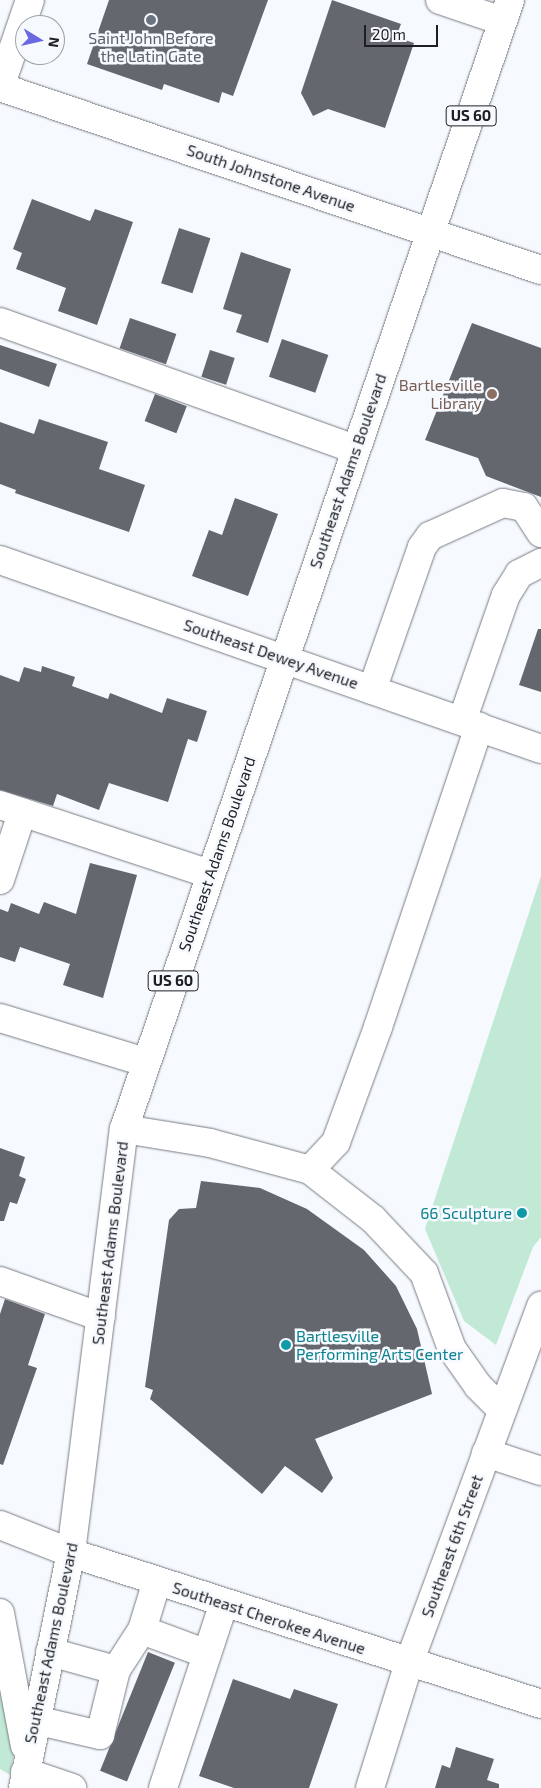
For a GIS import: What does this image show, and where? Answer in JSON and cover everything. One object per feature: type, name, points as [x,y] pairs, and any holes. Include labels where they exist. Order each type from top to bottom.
[{"type":"main road","points":[[0,87],[30,0]]},
{"type":"main road","points":[[440,0],[506,11]]},
{"type":"main road","name":"US 60","points":[[432,233],[506,11]]},
{"type":"main road","name":"South Johnstone Avenue","points":[[0,87],[541,270]]},
{"type":"main road","name":"Southeast Adams Boulevard","points":[[25,1772],[71,1554],[124,1129],[145,1062],[284,659],[354,449],[432,233]]},
{"type":"main road","points":[[0,322],[354,449]]},
{"type":"main road","points":[[372,690],[422,547],[430,536],[503,503],[524,507],[541,533]]},
{"type":"main road","name":"Southeast Dewey Avenue","points":[[0,560],[541,749]]},
{"type":"main road","points":[[310,1170],[336,1142],[378,1028],[470,724],[506,596],[518,574],[541,563]]},
{"type":"main road","points":[[0,880],[11,809],[210,874]]},
{"type":"main road","points":[[0,1018],[145,1062]]},
{"type":"main road","points":[[124,1129],[210,1143],[310,1170],[373,1220],[424,1272],[452,1349],[478,1386],[502,1410]]},
{"type":"main road","points":[[0,1281],[101,1317]]},
{"type":"main road","name":"Southeast 6th Street","points":[[370,1788],[409,1663],[541,1306]]},
{"type":"main road","points":[[486,1453],[541,1471]]},
{"type":"main road","name":"Southeast Cherokee Avenue","points":[[0,1525],[71,1554],[541,1704]]},
{"type":"main road","points":[[35,1720],[100,1735],[116,1670],[142,1630],[157,1581]]},
{"type":"main road","points":[[163,1788],[224,1603]]},
{"type":"main road","points":[[0,1612],[25,1772],[72,1788]]},
{"type":"main road","points":[[142,1630],[207,1654]]},
{"type":"main road","points":[[50,1652],[116,1670]]},
{"type":"green space","points":[[541,876],[541,1237],[533,1247],[496,1345],[464,1321],[425,1229]]},
{"type":"green space","points":[[0,1668],[15,1748],[10,1775],[0,1769]]},
{"type":"building","points":[[109,0],[268,0],[233,96],[222,92],[219,103],[164,84],[162,90],[87,64]]},
{"type":"building","points":[[332,0],[401,24],[396,37],[414,43],[385,128],[328,109],[313,116],[301,93]]},
{"type":"building","points":[[32,199],[90,221],[95,209],[133,222],[97,325],[58,311],[66,288],[16,269],[22,253],[13,249]]},
{"type":"building","points":[[179,228],[210,238],[192,293],[161,283]]},
{"type":"building","points":[[241,252],[291,269],[268,343],[236,332],[242,315],[223,309]]},
{"type":"building","points":[[130,318],[176,334],[166,364],[120,348]]},
{"type":"building","name":"Bartlesville Library","points":[[472,323],[541,348],[541,497],[486,476],[478,458],[425,440]]},
{"type":"building","points":[[282,339],[328,355],[315,393],[269,377]]},
{"type":"building","points":[[0,345],[57,364],[49,387],[0,369]]},
{"type":"building","points":[[210,350],[235,358],[226,385],[201,377]]},
{"type":"building","points":[[155,394],[187,406],[176,433],[145,421]]},
{"type":"building","points":[[39,419],[108,442],[99,469],[145,485],[129,532],[15,493],[16,490],[0,484],[0,422],[34,434]]},
{"type":"building","points":[[235,498],[278,514],[248,596],[192,576],[209,530],[222,535]]},
{"type":"building","points":[[538,629],[541,629],[541,692],[519,685]]},
{"type":"building","points":[[42,666],[75,677],[72,686],[108,699],[110,693],[162,713],[167,698],[207,711],[197,742],[188,739],[168,802],[109,783],[99,810],[57,794],[53,806],[0,790],[0,675],[19,682],[24,667],[41,672]]},
{"type":"building","points":[[90,863],[137,875],[103,998],[63,985],[70,964],[20,947],[15,962],[0,957],[0,909],[8,912],[11,903],[39,914],[44,902],[76,914]]},
{"type":"building","points":[[0,1148],[25,1157],[19,1176],[26,1179],[17,1204],[10,1202],[4,1221],[0,1221]]},
{"type":"building","name":"Bartlesville Performing Arts Center","points":[[201,1181],[260,1188],[307,1209],[364,1250],[396,1286],[417,1329],[432,1394],[315,1439],[333,1478],[322,1493],[285,1466],[262,1494],[150,1399],[153,1390],[145,1387],[169,1220],[179,1209],[196,1208]]},
{"type":"building","points":[[5,1299],[45,1314],[28,1365],[37,1368],[3,1465],[0,1464],[0,1314]]},
{"type":"building","points":[[148,1652],[175,1663],[127,1782],[100,1771]]},
{"type":"building","points":[[233,1679],[290,1699],[294,1689],[338,1704],[309,1788],[234,1788],[199,1776]]},
{"type":"building","points":[[456,1747],[494,1759],[487,1780],[499,1784],[499,1788],[435,1788],[442,1765],[450,1768]]},
{"type":"place","name":"Saint John Before the Latin Gate","points":[[151,20]]},
{"type":"place","name":"Bartlesville Library","points":[[492,394]]},
{"type":"place","name":"66 Sculpture","points":[[522,1213]]},
{"type":"place","name":"Bartlesville Performing Arts Center","points":[[286,1345]]}]
